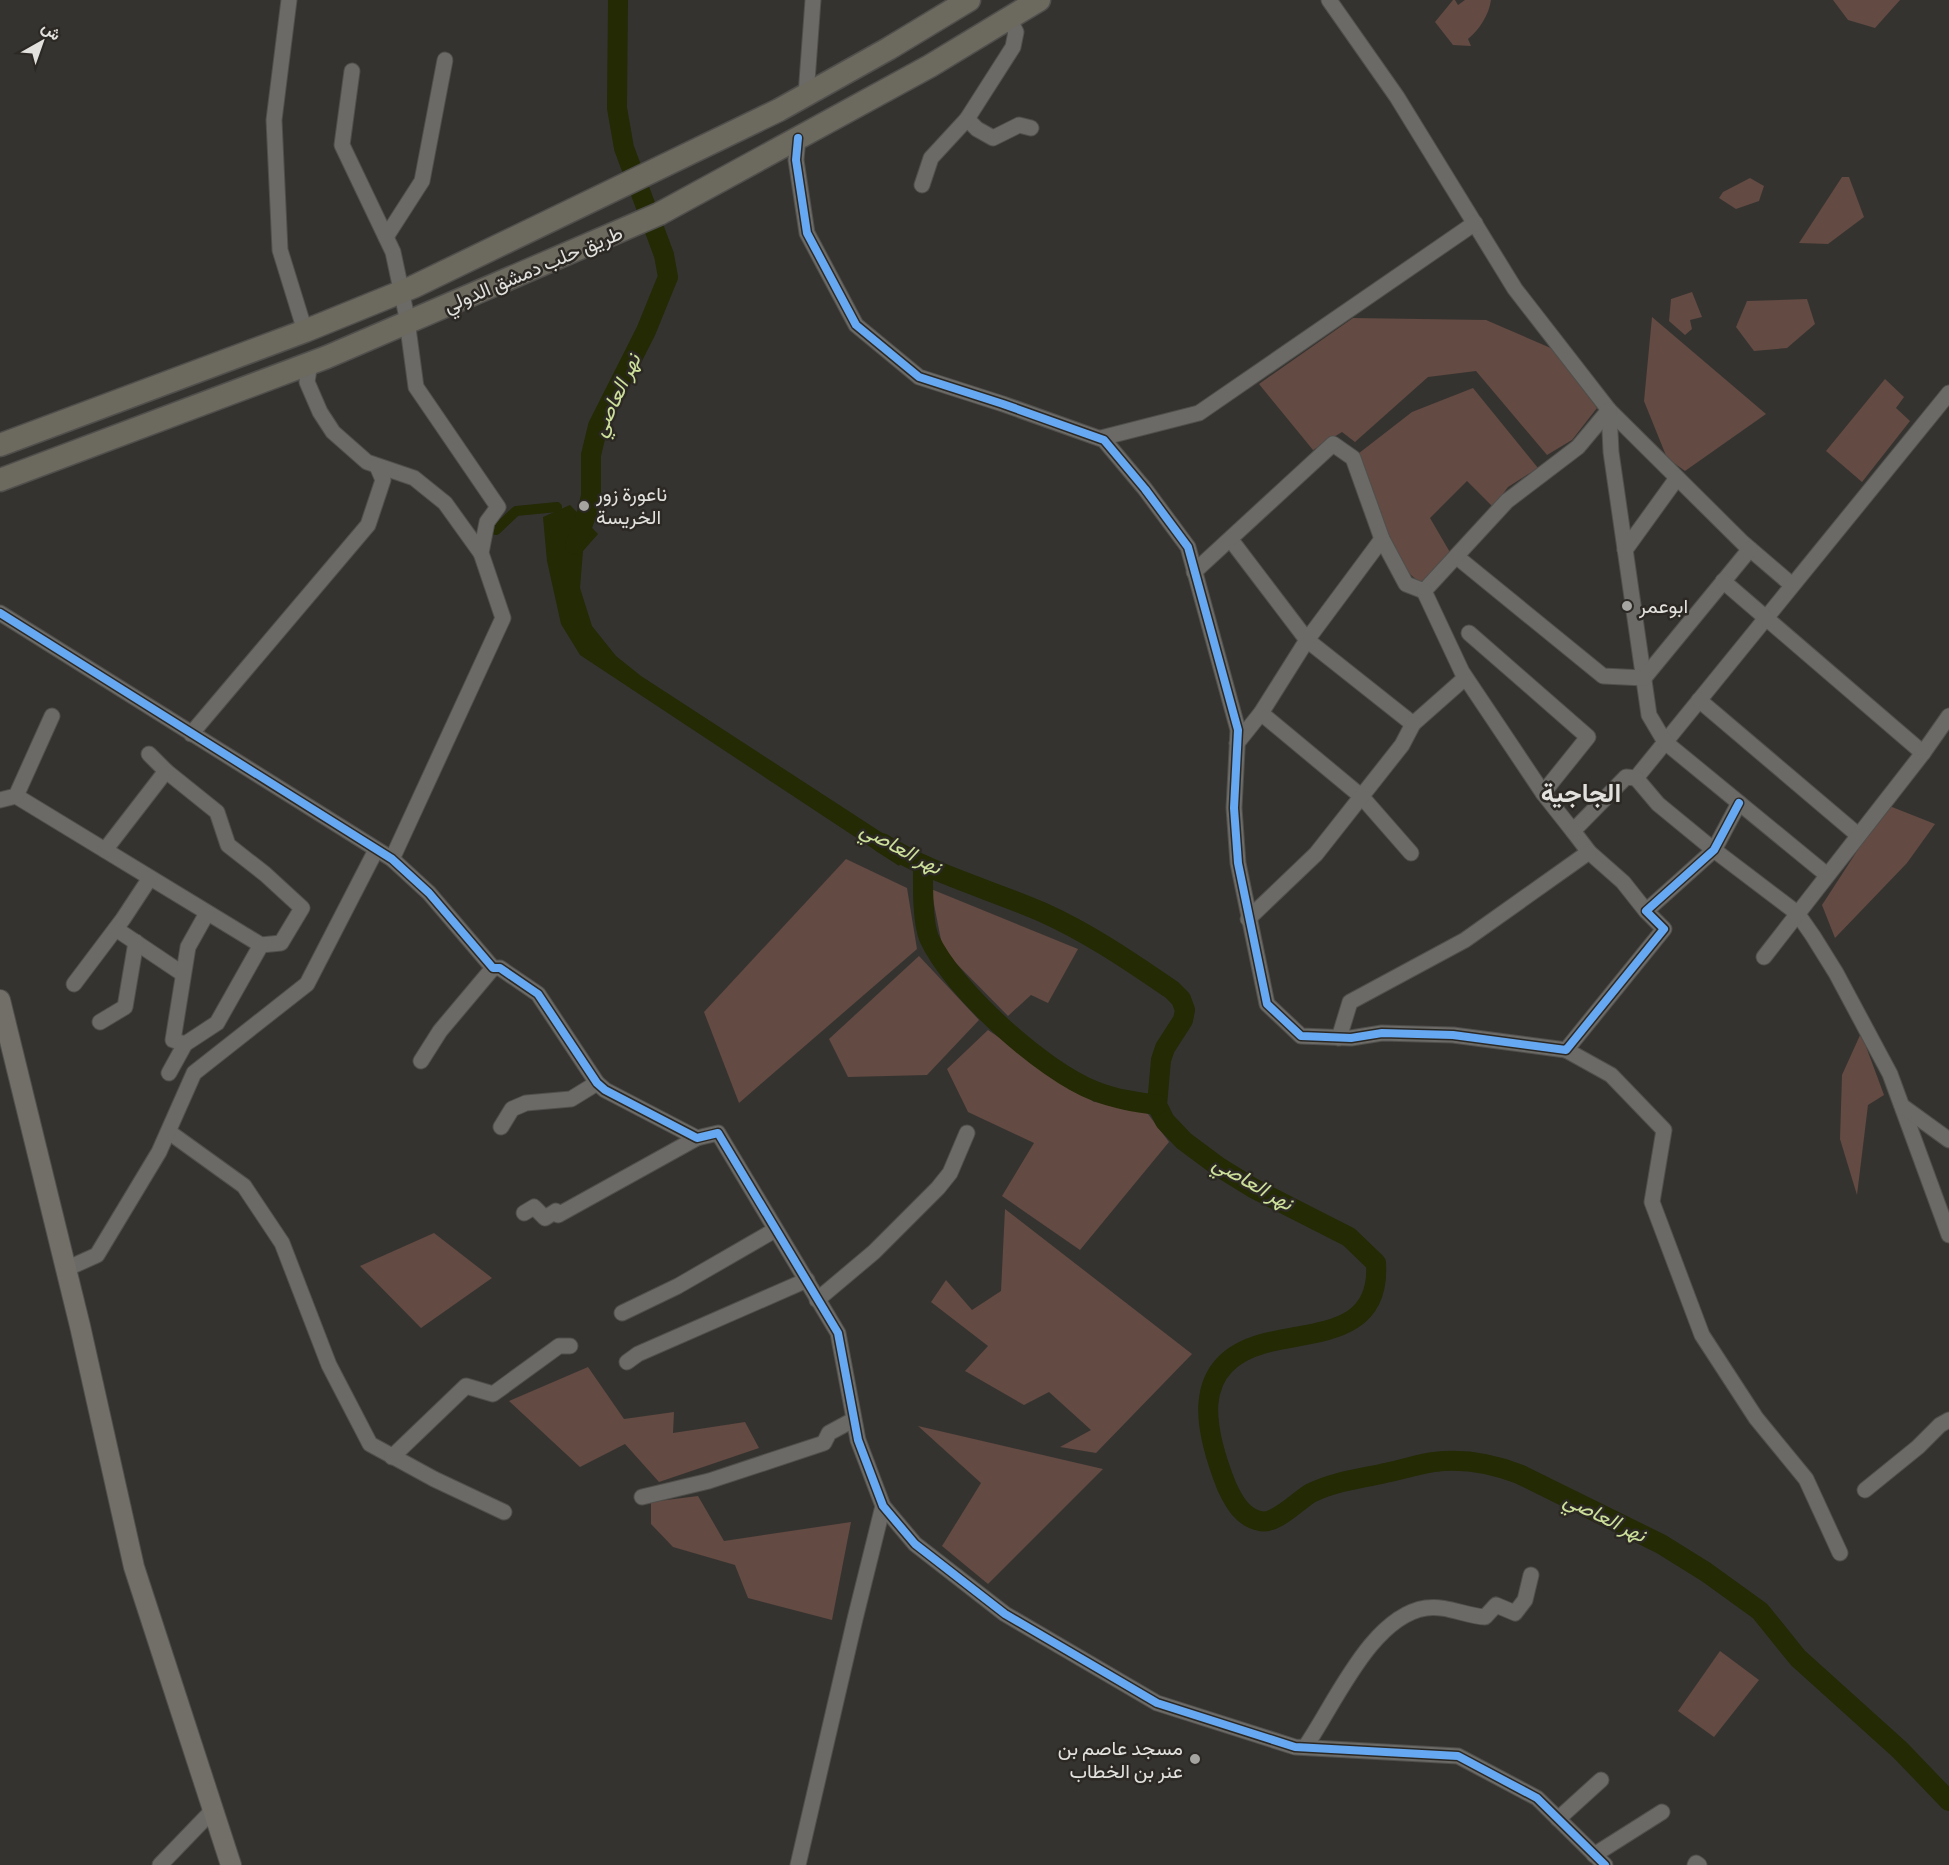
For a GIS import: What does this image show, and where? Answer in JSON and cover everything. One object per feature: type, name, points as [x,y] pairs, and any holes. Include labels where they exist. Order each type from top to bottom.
[{"type":"highway","name":"طريق حلب دمشق الدولي","points":[[0,445],[305,331],[401,292],[660,169],[806,95],[888,50],[969,0]]},
{"type":"highway","name":"طريق حلب دمشق الدولي","points":[[0,480],[310,363],[612,235],[659,213],[930,66],[1039,0]]},
{"type":"main road","points":[[0,1000],[66,1269],[134,1567],[231,1865]]},
{"type":"street","points":[[289,0],[274,120],[280,250],[305,331]]},
{"type":"street","points":[[806,95],[813,0]]},
{"type":"street","points":[[1329,0],[1397,98],[1515,289],[1609,410],[1750,549],[1792,585]]},
{"type":"street","points":[[922,185],[932,158],[967,119],[1013,47],[1016,32],[1009,18]]},
{"type":"street","points":[[386,237],[422,181],[445,60]]},
{"type":"street","points":[[352,71],[342,145],[393,252],[407,323],[416,387],[498,507],[488,522],[481,553]]},
{"type":"street","points":[[967,119],[977,129],[993,138],[1019,125],[1031,128]]},
{"type":"street","points":[[798,138],[796,160],[807,233],[856,326],[919,377],[1104,440],[1145,489],[1188,548],[1238,730],[1234,808],[1238,862],[1267,1004],[1301,1036],[1351,1038],[1382,1033],[1453,1035],[1566,1050],[1611,1075],[1664,1130],[1652,1202],[1702,1335],[1756,1418],[1806,1479],[1840,1553]]},
{"type":"street","points":[[1101,438],[1199,413],[1474,223]]},
{"type":"street","points":[[310,363],[306,382],[333,432],[367,462],[414,478],[445,503],[481,553],[503,618],[392,859]]},
{"type":"street","points":[[1636,778],[1949,393]]},
{"type":"street","points":[[1609,410],[1611,452],[1649,715],[1665,742],[1827,875]]},
{"type":"street","points":[[1424,591],[1507,501],[1578,447],[1609,410]]},
{"type":"street","points":[[1194,572],[1333,444],[1353,458],[1382,539],[1406,584],[1424,591],[1466,678],[1543,793],[1589,852],[1623,882],[1664,929],[1566,1050]]},
{"type":"street","points":[[190,734],[368,525],[383,480],[377,466]]},
{"type":"street","points":[[1625,550],[1677,478]]},
{"type":"street","points":[[1237,743],[1261,713],[1307,640],[1382,539]]},
{"type":"street","points":[[1231,540],[1307,640],[1413,724]]},
{"type":"street","points":[[1644,678],[1750,549]]},
{"type":"street","points":[[1457,557],[1603,676],[1644,678]]},
{"type":"street","points":[[1723,581],[1923,753]]},
{"type":"street","points":[[0,613],[392,859],[429,893],[493,968],[500,968],[538,994],[597,1083],[698,1138]]},
{"type":"street","points":[[1469,633],[1588,737],[1543,793]]},
{"type":"street","points":[[1248,919],[1316,854],[1402,745],[1413,724],[1466,678]]},
{"type":"street","points":[[1699,700],[1858,835]]},
{"type":"street","points":[[1261,713],[1362,797],[1411,853]]},
{"type":"street","points":[[16,796],[52,716]]},
{"type":"street","points":[[1764,957],[1923,753],[1949,716]]},
{"type":"street","points":[[0,800],[16,796],[261,945],[281,943],[302,908],[265,874],[228,845],[217,812],[166,771],[149,754]]},
{"type":"street","points":[[105,850],[166,771]]},
{"type":"street","points":[[1573,831],[1626,777],[1636,778],[1658,804],[1713,850],[1797,913],[1836,973],[1890,1074],[1949,1235]]},
{"type":"street","points":[[1646,911],[1713,850],[1739,802]]},
{"type":"street","points":[[66,1269],[97,1255],[169,1132],[194,1072],[307,984],[376,850]]},
{"type":"street","points":[[1339,1038],[1350,1002],[1465,940],[1589,852]]},
{"type":"street","points":[[74,984],[116,929],[150,878]]},
{"type":"street","points":[[185,1044],[173,1040],[183,974],[188,948],[207,913]]},
{"type":"street","points":[[116,929],[183,974]]},
{"type":"street","points":[[100,1022],[125,1007],[136,942]]},
{"type":"street","points":[[169,1073],[185,1044],[217,1023],[261,945]]},
{"type":"street","points":[[421,1061],[440,1031],[493,968]]},
{"type":"street","points":[[501,1126],[512,1109],[526,1103],[571,1099],[597,1083]]},
{"type":"street","points":[[1902,1106],[1949,1140]]},
{"type":"street","points":[[169,1132],[244,1186],[282,1243],[329,1365],[370,1444],[434,1479],[504,1512]]},
{"type":"street","points":[[524,1213],[534,1208],[545,1218],[556,1211],[558,1215],[698,1138],[718,1133],[838,1333],[858,1440],[883,1506],[915,1544],[1005,1614],[1158,1703],[1295,1746],[1458,1756],[1538,1798],[1600,1860],[1662,1812]]},
{"type":"street","points":[[817,1300],[874,1252],[939,1188],[950,1173],[967,1133]]},
{"type":"street","points":[[622,1313],[678,1286],[775,1230]]},
{"type":"street","points":[[627,1362],[638,1354],[807,1280]]},
{"type":"street","points":[[392,1456],[466,1386],[493,1394],[559,1346],[570,1346]]},
{"type":"street","points":[[642,1497],[710,1480],[824,1443],[829,1433],[853,1420]]},
{"type":"street","points":[[1865,1490],[1918,1447],[1940,1425],[1949,1420]]},
{"type":"street","points":[[798,1865],[883,1506]]},
{"type":"street","points":[[1305,1747],[1321,1724],[1351,1670],[1378,1636],[1407,1614],[1427,1607],[1455,1610],[1470,1616],[1485,1617],[1496,1605],[1515,1613],[1525,1600],[1532,1575]]},
{"type":"street","points":[[1558,1819],[1601,1780]]},
{"type":"street","points":[[160,1865],[212,1811]]},
{"type":"shaded area","points":[[1453,0],[1458,5],[1465,0],[1491,0],[1483,22],[1468,39],[1471,46],[1453,45],[1435,22]]},
{"type":"shaded area","points":[[1833,0],[1900,0],[1875,28],[1848,20]]},
{"type":"shaded area","points":[[1842,177],[1849,177],[1864,217],[1828,244],[1799,243]]},
{"type":"shaded area","points":[[1750,178],[1764,186],[1759,201],[1736,209],[1719,198],[1723,192]]},
{"type":"shaded area","points":[[1692,292],[1702,317],[1690,320],[1692,329],[1685,335],[1669,321],[1671,299]]},
{"type":"shaded area","points":[[1807,299],[1815,324],[1787,348],[1754,351],[1736,327],[1747,301]]},
{"type":"shaded area","points":[[1652,317],[1766,414],[1685,471],[1667,458],[1644,401]]},
{"type":"shaded area","points":[[1353,318],[1486,320],[1553,349],[1597,408],[1572,440],[1547,455],[1476,371],[1428,377],[1355,442],[1342,432],[1313,450],[1259,384]]},
{"type":"shaded area","points":[[1885,379],[1904,397],[1896,408],[1910,421],[1862,482],[1826,451]]},
{"type":"shaded area","points":[[1473,388],[1538,468],[1508,487],[1493,507],[1467,481],[1430,518],[1451,554],[1421,582],[1410,574],[1399,561],[1390,545],[1354,457],[1412,412]]},
{"type":"shaded area","points":[[1887,805],[1935,824],[1907,863],[1835,938],[1822,905]]},
{"type":"shaded area","points":[[846,859],[907,888],[917,949],[739,1103],[704,1012]]},
{"type":"shaded area","points":[[931,889],[1078,949],[1048,1003],[1031,995],[1008,1016],[943,950]]},
{"type":"shaded area","points":[[919,956],[979,1020],[927,1075],[848,1077],[829,1039]]},
{"type":"shaded area","points":[[988,1030],[1094,1102],[1142,1106],[1169,1142],[1080,1250],[1002,1196],[1034,1143],[968,1112],[947,1069]]},
{"type":"shaded area","points":[[1861,1033],[1884,1095],[1868,1105],[1857,1195],[1840,1139],[1842,1075]]},
{"type":"shaded area","points":[[1005,1209],[1192,1354],[1096,1453],[1060,1447],[1091,1430],[1049,1392],[1024,1405],[965,1371],[988,1346],[931,1302],[946,1280],[972,1310],[1001,1291]]},
{"type":"shaded area","points":[[434,1233],[492,1278],[421,1328],[360,1266]]},
{"type":"shaded area","points":[[588,1367],[624,1419],[674,1412],[673,1433],[745,1422],[759,1448],[659,1482],[625,1444],[580,1467],[509,1401]]},
{"type":"shaded area","points":[[918,1426],[1103,1469],[988,1584],[942,1546],[981,1483]]},
{"type":"shaded area","points":[[698,1496],[724,1541],[851,1522],[832,1620],[748,1598],[735,1565],[673,1547],[651,1524],[651,1502]]},
{"type":"shaded area","points":[[1720,1651],[1759,1680],[1714,1737],[1678,1711]]},
{"type":"water","points":[[570,505],[598,534],[583,551],[580,588],[592,626],[616,656],[641,676],[907,849],[899,866],[580,655],[561,624],[547,561],[543,517]]},
{"type":"waterway","name":"نهر العاصي","points":[[575,545],[591,496],[591,455],[598,426],[646,331],[668,277],[664,255],[624,148],[617,108],[618,0]]},
{"type":"waterway","points":[[496,530],[516,511],[557,507]]},
{"type":"waterway","name":"نهر العاصي","points":[[882,843],[921,864],[1059,920],[1109,948],[1172,990],[1181,999],[1185,1010],[1183,1020],[1165,1048],[1161,1060],[1157,1105],[1165,1121],[1184,1141],[1219,1167],[1253,1188],[1349,1237],[1376,1263],[1375,1287],[1367,1305],[1355,1317],[1340,1326],[1262,1344],[1238,1354],[1222,1367],[1213,1384],[1208,1403],[1213,1444],[1227,1487],[1244,1513],[1254,1519],[1266,1521],[1279,1516],[1311,1493],[1329,1486],[1434,1462],[1478,1463],[1519,1474],[1661,1544],[1706,1572],[1760,1611],[1798,1658],[1900,1750],[1949,1801]]},
{"type":"waterway","points":[[923,865],[924,912],[929,938],[957,981],[978,1004],[1026,1047],[1074,1081],[1110,1096],[1157,1105]]},
{"type":"cycle path","points":[[798,138],[796,160],[807,233],[856,325],[919,377],[1104,440],[1145,489],[1188,547],[1238,730],[1234,808],[1238,863],[1267,1004],[1301,1036],[1351,1038],[1382,1033],[1453,1035],[1566,1050],[1664,929],[1646,911],[1714,850],[1739,803]]},
{"type":"cycle path","points":[[0,613],[392,859],[429,893],[493,968],[500,968],[538,994],[597,1083],[605,1090],[697,1138],[718,1133],[838,1333],[858,1440],[883,1506],[915,1544],[1005,1614],[1157,1703],[1295,1747],[1458,1756],[1537,1798],[1605,1865]]},
{"type":"place","name":"ناعورة زور الخريسة","points":[[584,506]]},
{"type":"place","name":"ابوعمر","points":[[1627,606]]},
{"type":"place","name":"مسجد عاصم بن عنر بن الخطاب","points":[[1195,1759]]},
{"type":"district","name":"الجاجية","points":[[1581,793]]}]
